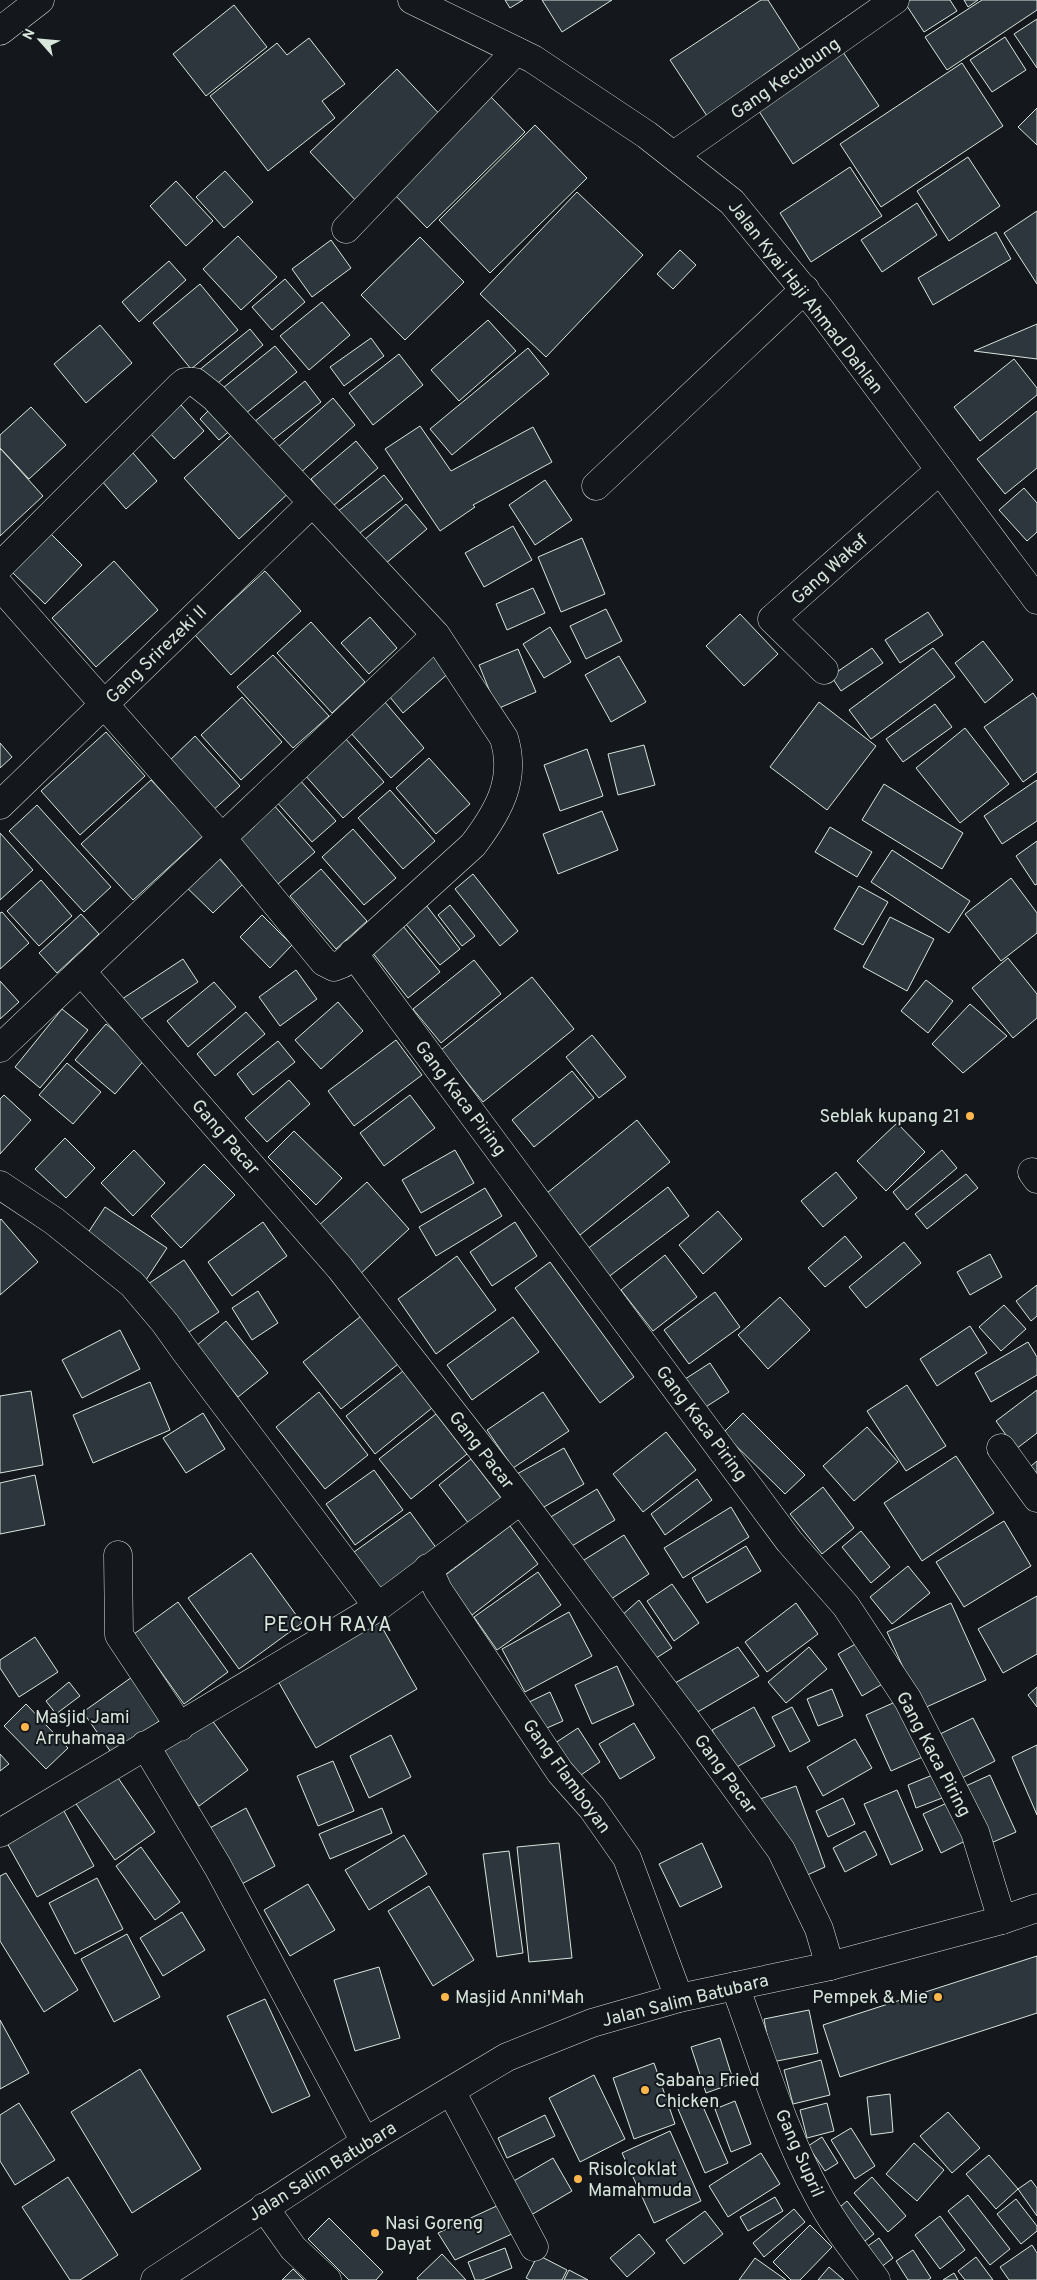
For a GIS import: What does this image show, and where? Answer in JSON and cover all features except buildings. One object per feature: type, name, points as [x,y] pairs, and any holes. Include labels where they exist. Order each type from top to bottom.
[{"type":"street","points":[[0,31],[40,0]]},
{"type":"street","name":"Jalan Kyai Haji Ahmad Dahlan","points":[[412,0],[541,64],[674,155],[732,202],[804,289],[1037,600]]},
{"type":"street","name":"Gang Kecubung","points":[[674,155],[895,0]]},
{"type":"street","points":[[346,229],[516,51]]},
{"type":"street","points":[[596,486],[804,289]]},
{"type":"street","points":[[0,566],[185,382],[196,382],[207,391],[436,635],[504,738],[509,755],[510,770],[498,805],[487,826],[472,845],[338,966],[330,966],[324,962],[222,838],[0,586]]},
{"type":"street","name":"Gang Wakaf","points":[[824,670],[772,619],[940,470]]},
{"type":"street","name":"Gang Srirezeki II","points":[[0,805],[312,503]]},
{"type":"street","points":[[0,1048],[436,635]]},
{"type":"street","name":"Gang Kaca Piring","points":[[353,953],[789,1541],[846,1606],[908,1700],[975,1832],[1002,1920]]},
{"type":"street","name":"Gang Pacar","points":[[81,971],[340,1268],[521,1500],[688,1722],[780,1850],[819,1929],[830,1966]]},
{"type":"street","points":[[0,1185],[54,1221],[132,1284],[166,1323],[378,1607]]},
{"type":"street","points":[[1001,1448],[1037,1498]]},
{"type":"street","points":[[0,1833],[378,1607],[521,1500]]},
{"type":"street","points":[[118,1555],[120,1635],[180,1727]]},
{"type":"street","name":"Gang Flamboyan","points":[[428,1568],[438,1590],[560,1772],[592,1808],[627,1858],[679,1998]]},
{"type":"street","points":[[145,1745],[218,1866],[365,2142]]},
{"type":"street","name":"Jalan Salim Batubara","points":[[155,2280],[365,2142],[516,2054],[592,2023],[679,1998],[830,1966],[1002,1920],[1037,1908]]},
{"type":"street","name":"Gang Supril","points":[[735,1986],[801,2160],[834,2224],[876,2280]]},
{"type":"street","points":[[451,2091],[534,2247]]},
{"type":"street","points":[[264,2207],[293,2248],[327,2280]]},
{"type":"place","name":"Seblak kupang 21","points":[[970,1116]]},
{"type":"place","name":"Masjid Jami Arruhamaa","points":[[25,1727]]},
{"type":"place","name":"Masjid Anni'Mah","points":[[445,1997]]},
{"type":"place","name":"Pempek & Mie","points":[[938,1997]]},
{"type":"place","name":"Sabana Fried Chicken","points":[[645,2090]]},
{"type":"place","name":"Risolcoklat Mamahmuda","points":[[578,2179]]},
{"type":"place","name":"Nasi Goreng Dayat","points":[[375,2233]]},
{"type":"district","name":"PECOH RAYA","points":[[328,1624]]}]
